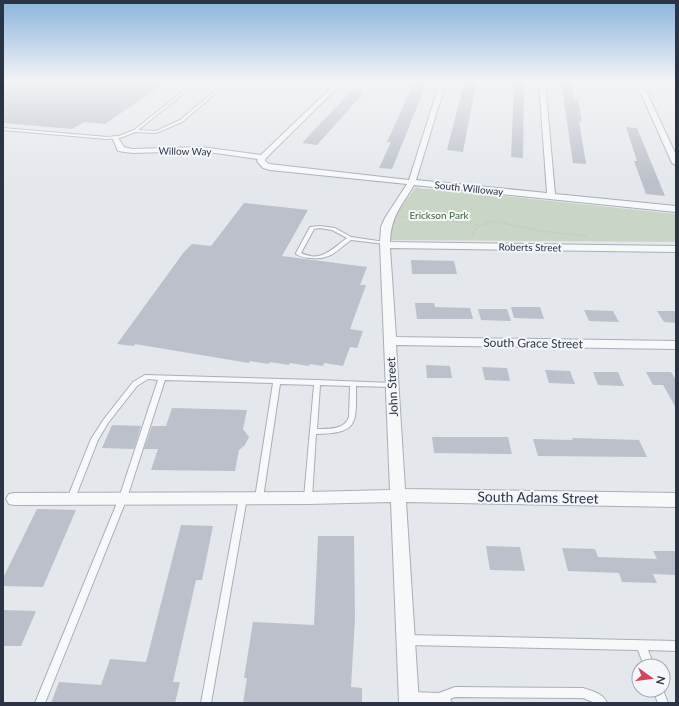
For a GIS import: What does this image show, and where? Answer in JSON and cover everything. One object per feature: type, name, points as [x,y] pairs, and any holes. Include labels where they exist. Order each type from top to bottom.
[{"type":"street","points":[[263,161],[308,115]]},
{"type":"street","name":"John Street","points":[[409,700],[385,244],[386,227],[389,218],[412,182],[433,115]]},
{"type":"street","points":[[545,115],[551,196]]},
{"type":"street","points":[[654,115],[676,163]]},
{"type":"street","name":"Willow Way","points":[[115,137],[121,149],[132,151],[201,150],[263,161]]},
{"type":"street","name":"South Willoway","points":[[263,161],[270,168],[676,209]]},
{"type":"street","name":"Roberts Street","points":[[385,244],[475,247],[676,249]]},
{"type":"street","name":"South Grace Street","points":[[390,341],[676,345]]},
{"type":"street","name":"South Adams Street","points":[[14,499],[308,498],[428,495],[676,500]]},
{"type":"lane","points":[[3,129],[89,137],[115,137],[134,130],[154,115]]},
{"type":"lane","points":[[134,130],[156,132],[181,121],[188,115]]},
{"type":"lane","points":[[350,238],[327,257],[320,258],[303,256],[298,253],[312,228],[320,227],[333,229],[350,238],[385,244]]},
{"type":"lane","points":[[71,499],[95,439],[106,421],[135,384],[147,378],[392,385]]},
{"type":"lane","points":[[40,703],[123,498],[162,378]]},
{"type":"lane","points":[[259,498],[277,381]]},
{"type":"lane","points":[[308,498],[316,382]]},
{"type":"lane","points":[[313,432],[336,431],[344,429],[349,425],[352,418],[353,384]]},
{"type":"lane","points":[[206,703],[243,498]]},
{"type":"lane","points":[[406,640],[676,646]]},
{"type":"lane","points":[[641,645],[646,658]]},
{"type":"lane","points":[[409,700],[443,700],[455,692],[583,693],[597,698],[602,703]]},
{"type":"path","points":[[402,217],[445,220],[478,225],[489,222],[501,222],[531,230],[592,237]]},
{"type":"path","points":[[475,247],[473,232],[478,225]]},
{"type":"green space","name":"Erickson Park","points":[[416,187],[423,189],[676,214],[676,242],[388,240],[393,218]]},
{"type":"building","points":[[3,115],[118,115],[105,124],[84,122],[72,129],[3,123]]},
{"type":"building","points":[[328,115],[344,115],[317,145],[302,143]]},
{"type":"building","points":[[399,115],[414,115],[392,169],[379,168],[391,142],[387,142]]},
{"type":"building","points":[[456,115],[470,115],[463,152],[447,150]]},
{"type":"building","points":[[513,115],[524,115],[523,158],[511,157]]},
{"type":"building","points":[[566,115],[581,115],[582,122],[579,121],[586,164],[573,163]]},
{"type":"building","points":[[626,127],[637,128],[665,196],[646,194],[634,161],[637,161]]},
{"type":"building","points":[[244,203],[308,210],[282,256],[367,267],[360,285],[366,285],[350,329],[363,331],[357,348],[350,347],[343,366],[324,363],[323,366],[310,364],[309,366],[270,362],[269,364],[250,361],[249,363],[135,344],[134,346],[117,344],[184,252],[192,244],[211,246]]},
{"type":"building","points":[[411,260],[454,261],[457,274],[412,274]]},
{"type":"building","points":[[415,303],[434,303],[435,307],[470,308],[473,319],[417,319]]},
{"type":"building","points":[[511,307],[540,307],[544,319],[514,318]]},
{"type":"building","points":[[478,309],[507,309],[511,321],[481,320]]},
{"type":"building","points":[[584,310],[613,311],[619,322],[589,321]]},
{"type":"building","points":[[657,311],[676,311],[676,323],[664,322]]},
{"type":"building","points":[[426,365],[450,366],[452,378],[427,378]]},
{"type":"building","points":[[482,367],[507,368],[510,381],[485,380]]},
{"type":"building","points":[[545,370],[570,371],[575,384],[549,383]]},
{"type":"building","points":[[593,372],[618,372],[624,386],[598,385]]},
{"type":"building","points":[[646,372],[671,372],[676,380],[676,408],[663,385],[653,385]]},
{"type":"building","points":[[172,408],[247,410],[243,429],[249,437],[245,445],[239,450],[235,471],[151,470],[158,449],[144,449],[152,426],[166,426]]},
{"type":"building","points":[[112,425],[141,426],[134,449],[102,448]]},
{"type":"building","points":[[432,437],[508,437],[512,454],[434,453]]},
{"type":"building","points":[[572,438],[639,440],[647,457],[538,456],[533,439],[573,440]]},
{"type":"building","points":[[37,509],[76,510],[43,587],[3,586],[3,578]]},
{"type":"building","points":[[181,525],[213,526],[202,580],[196,580],[173,682],[180,682],[175,703],[51,703],[59,682],[101,685],[110,659],[146,662]]},
{"type":"building","points":[[318,536],[354,536],[355,618],[351,687],[362,688],[362,703],[243,703],[247,678],[244,678],[253,622],[314,625]]},
{"type":"building","points":[[486,546],[520,547],[525,571],[490,570]]},
{"type":"building","points":[[562,548],[595,549],[598,557],[657,559],[653,551],[676,551],[676,575],[653,574],[657,583],[622,582],[619,573],[568,571]]},
{"type":"building","points":[[3,610],[36,611],[21,646],[3,646]]}]
